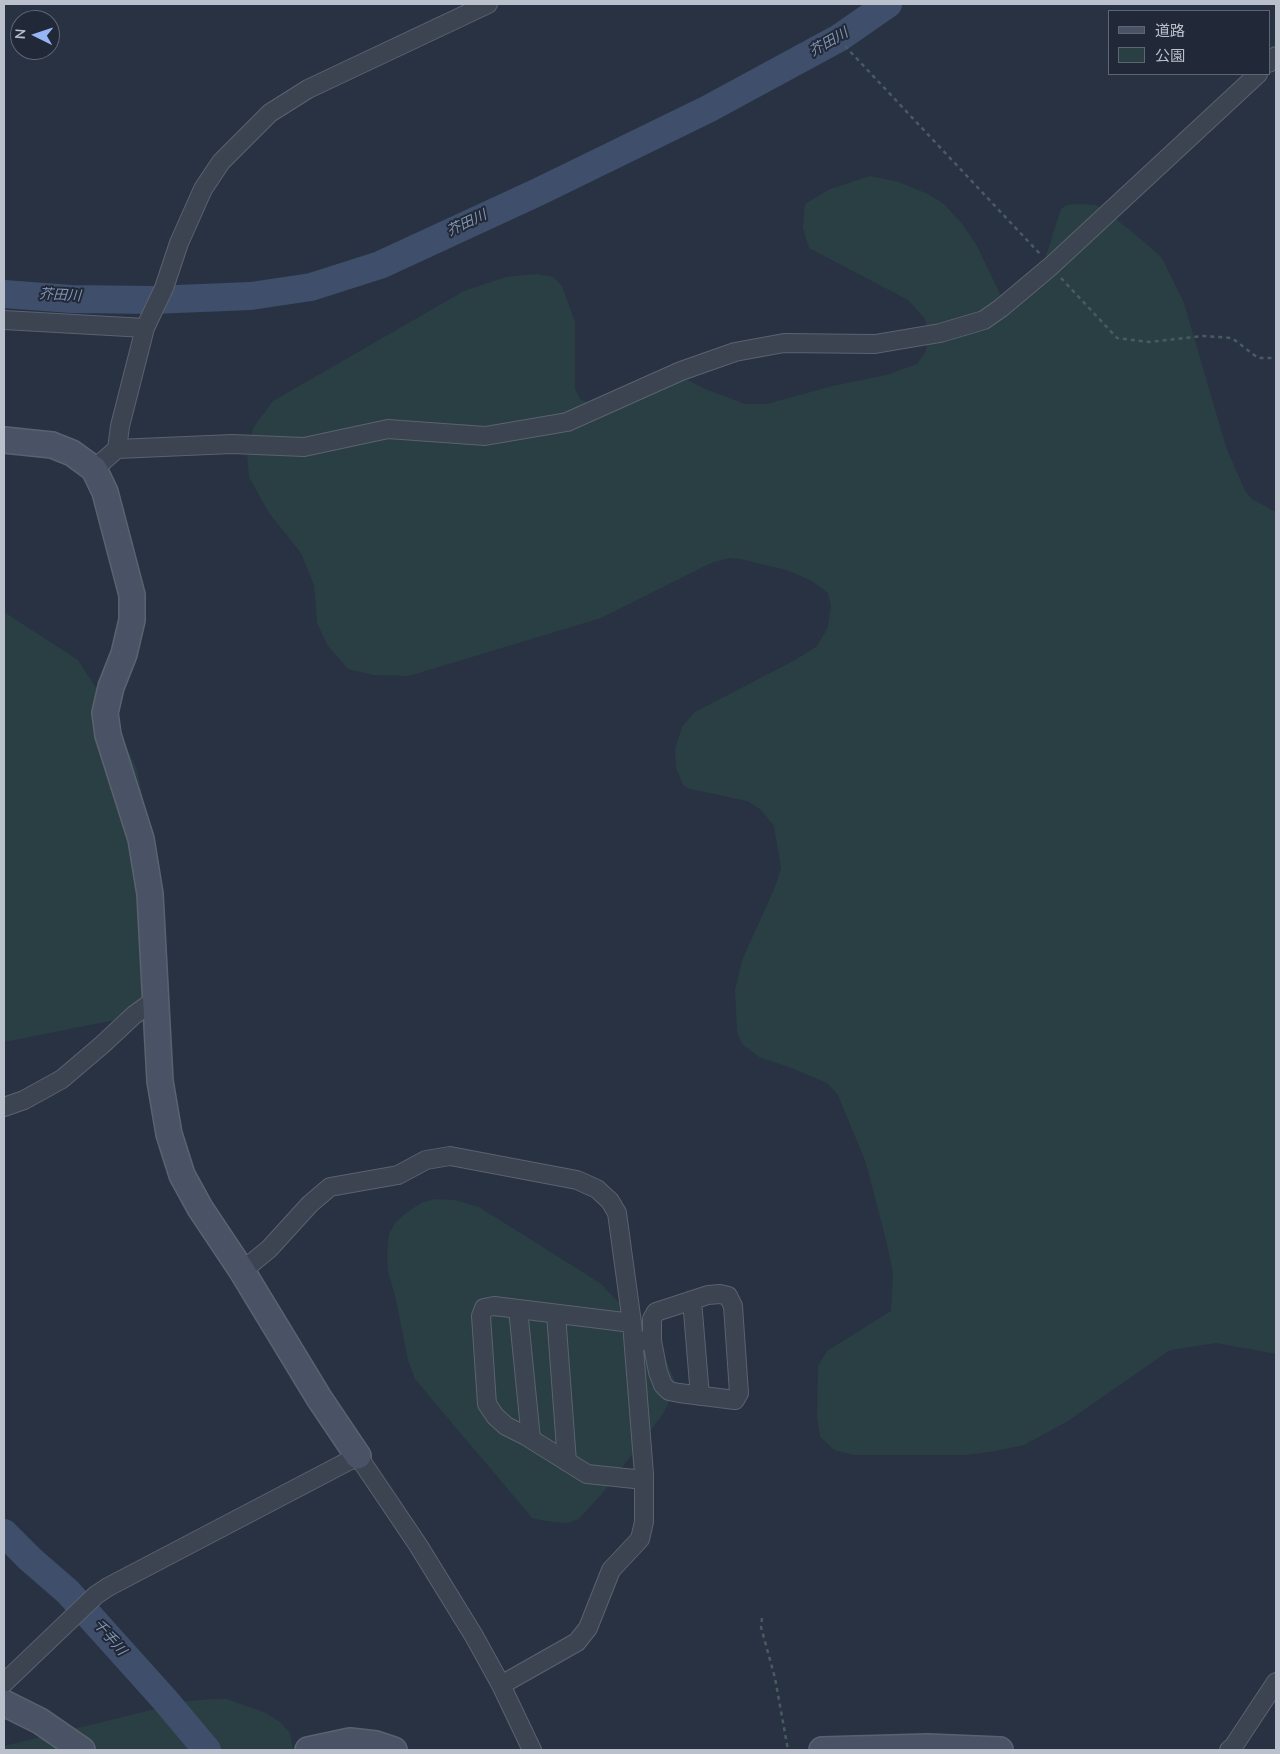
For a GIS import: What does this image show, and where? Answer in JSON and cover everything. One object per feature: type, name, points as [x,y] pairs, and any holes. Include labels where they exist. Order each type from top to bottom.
[{"type":"street","points":[[117,449],[120,426],[145,328],[164,288],[179,243],[203,189],[221,162],[270,113],[308,89],[488,4]]},
{"type":"street","points":[[94,469],[117,449],[232,444],[304,447],[388,429],[485,436],[567,422],[681,371],[734,352],[784,343],[875,344],[940,333],[984,320],[1051,266],[1257,75]]},
{"type":"street","points":[[4,320],[145,328]]},
{"type":"street","points":[[4,440],[52,445],[72,453],[94,469],[105,492],[132,595],[132,620],[124,654],[111,686],[105,713],[108,735],[141,839],[150,894],[160,1082],[169,1134],[182,1174],[200,1208],[242,1271],[319,1398],[433,1570],[474,1636],[501,1685],[532,1750]]},
{"type":"street","points":[[4,1107],[24,1100],[62,1079],[104,1044],[134,1014],[156,1000]]},
{"type":"street","points":[[242,1271],[269,1249],[310,1204],[330,1187],[398,1175],[426,1160],[450,1156],[577,1180],[597,1189],[610,1201],[618,1213],[633,1331],[644,1480],[644,1522],[640,1539],[611,1570],[588,1628],[577,1642],[501,1685]]},
{"type":"street","points":[[720,1294],[728,1296],[733,1306],[739,1393],[735,1400],[669,1391],[663,1385],[658,1372],[652,1341],[652,1319],[656,1312],[692,1300],[708,1295],[720,1294]]},
{"type":"street","points":[[692,1300],[700,1396]]},
{"type":"street","points":[[644,1480],[587,1474],[531,1439],[506,1426],[496,1416],[488,1404],[481,1316],[484,1308],[494,1306],[556,1314],[633,1331],[652,1341]]},
{"type":"street","points":[[518,1309],[531,1439]]},
{"type":"street","points":[[556,1314],[568,1462]]},
{"type":"street","points":[[4,1683],[96,1595],[108,1587],[358,1456]]},
{"type":"street","points":[[1229,1750],[1233,1747],[1276,1682]]},
{"type":"street","points":[[4,1703],[40,1721],[82,1750]]},
{"type":"street","points":[[308,1750],[350,1741],[376,1744],[394,1750]]},
{"type":"street","points":[[822,1750],[928,1747],[1000,1750]]},
{"type":"path","points":[[844,46],[1117,338],[1150,342],[1203,336],[1232,338],[1258,358],[1276,358]]},
{"type":"path","points":[[762,1618],[761,1627],[775,1678],[788,1750]]},
{"type":"green space","points":[[870,176],[899,182],[928,194],[944,204],[963,225],[977,246],[1001,296],[1006,302],[1014,305],[1022,302],[1030,294],[1041,271],[1061,209],[1066,205],[1096,205],[1143,241],[1162,258],[1184,303],[1226,447],[1245,491],[1252,499],[1276,512],[1276,1354],[1216,1343],[1170,1350],[1068,1421],[1024,1445],[965,1455],[854,1455],[834,1450],[820,1437],[817,1416],[818,1366],[827,1351],[891,1311],[893,1273],[887,1244],[866,1163],[838,1095],[827,1083],[792,1068],[759,1057],[742,1044],[737,1031],[735,989],[743,958],[775,887],[781,868],[774,826],[761,810],[747,801],[690,789],[683,785],[676,768],[675,749],[682,727],[695,712],[797,659],[817,646],[828,627],[831,606],[828,593],[812,581],[787,570],[729,558],[711,563],[601,618],[409,676],[373,675],[348,669],[328,646],[317,623],[314,585],[301,553],[269,513],[249,477],[247,454],[253,428],[273,401],[464,291],[506,277],[536,274],[553,277],[562,286],[575,322],[575,389],[580,399],[593,405],[612,398],[635,381],[659,373],[682,377],[705,389],[745,404],[766,404],[833,386],[886,375],[917,364],[926,351],[929,333],[925,319],[908,300],[809,248],[803,228],[805,204],[830,189]]},
{"type":"green space","points":[[4,612],[78,660],[112,713],[137,770],[153,844],[148,991],[120,1019],[4,1042]]},
{"type":"green space","points":[[435,1199],[455,1200],[479,1207],[600,1283],[644,1328],[665,1358],[675,1381],[672,1396],[663,1414],[601,1495],[579,1519],[567,1523],[532,1518],[415,1379],[408,1360],[388,1271],[389,1234],[395,1223],[406,1213],[421,1203]]},
{"type":"green space","points":[[227,1699],[266,1713],[280,1722],[290,1733],[293,1750],[4,1750],[4,1746],[188,1701]]},
{"type":"waterway","name":"芥田川","points":[[4,294],[71,299],[152,300],[251,296],[311,287],[380,265],[538,192],[708,109],[839,38],[888,4]]},
{"type":"waterway","name":"千手川","points":[[4,1533],[68,1592],[207,1750]]}]
